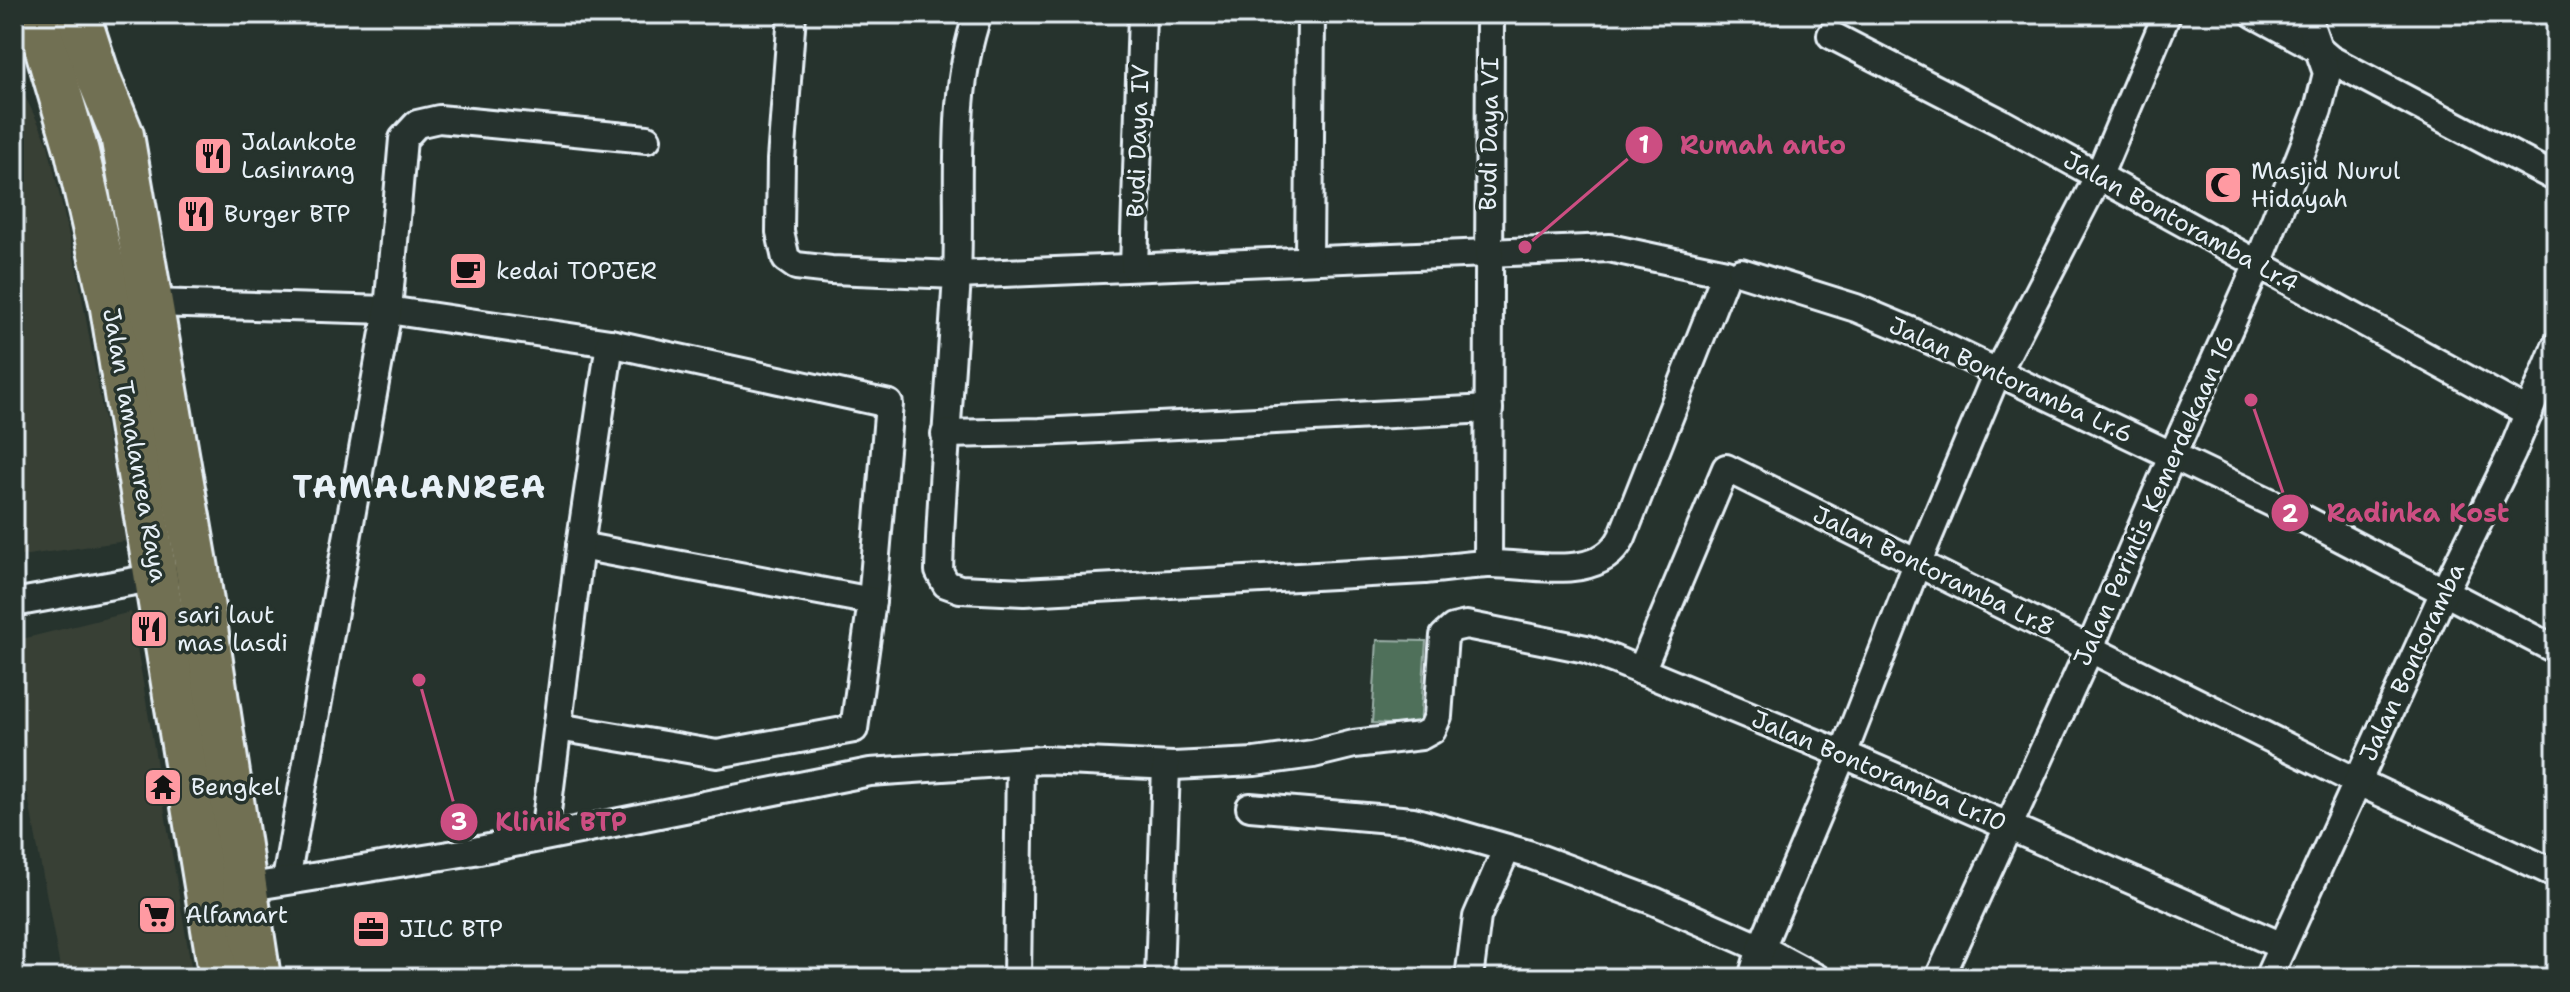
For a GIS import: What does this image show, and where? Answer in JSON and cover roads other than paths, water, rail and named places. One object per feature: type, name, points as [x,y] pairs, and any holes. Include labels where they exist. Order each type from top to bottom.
[{"type":"main road","name":"Jalan Tamalanrea Raya","points":[[32,14],[45,43],[77,152],[111,302],[136,464],[177,573],[244,888],[259,978]]},
{"type":"main road","name":"Jalan Tamalanrea Raya","points":[[78,14],[99,79],[122,135],[151,303],[221,978]]},
{"type":"main road","points":[[77,152],[122,135]]},
{"type":"street","points":[[792,14],[781,160],[780,232],[786,259],[796,266],[957,275],[1609,248],[1726,273],[1614,551],[1601,560],[1577,567],[1488,564],[1024,592],[951,587],[941,579],[945,434],[957,275],[961,88],[968,43],[978,14]]},
{"type":"street","name":"Budi Daya IV","points":[[1134,267],[1142,14]]},
{"type":"street","points":[[1309,259],[1311,14]]},
{"type":"street","name":"Budi Daya VI","points":[[1488,564],[1490,14]]},
{"type":"street","points":[[1752,978],[1761,948],[1997,373],[2098,177],[2167,14]]},
{"type":"street","points":[[2254,14],[2317,48],[2330,59],[2556,178]]},
{"type":"street","name":"Jalan Perintis Kemerdekaan 16","points":[[1939,978],[2090,648],[2258,264],[2322,100],[2327,73],[2309,22],[2311,14]]},
{"type":"street","name":"Jalan Bontoramba Lr.4","points":[[1831,35],[2002,123],[2529,413]]},
{"type":"street","points":[[286,880],[388,310],[403,139],[412,126],[429,119],[439,119],[647,139]]},
{"type":"street","name":"Jalan Bontoramba Lr.6","points":[[1741,272],[1856,308],[1997,373],[2291,512],[2556,650]]},
{"type":"street","points":[[151,303],[388,310],[610,343],[889,404],[872,601],[854,729],[717,754],[558,727]]},
{"type":"street","points":[[544,836],[580,546],[610,343]]},
{"type":"street","name":"Jalan Bontoramba","points":[[2268,978],[2356,781],[2512,453],[2556,346]]},
{"type":"street","points":[[945,434],[1489,409]]},
{"type":"street","name":"Jalan Bontoramba Lr.8","points":[[1641,671],[1726,468],[2356,781],[2556,874]]},
{"type":"street","points":[[580,546],[872,601]]},
{"type":"street","points":[[14,603],[177,573]]},
{"type":"street","name":"Jalan Bontoramba Lr.10","points":[[1166,766],[1282,759],[1354,744],[1421,736],[1432,730],[1438,716],[1444,636],[1453,628],[1466,625],[1586,649],[1843,754],[2282,946]]},
{"type":"street","points":[[244,888],[474,851],[870,772],[1043,760],[1166,766],[1159,978]]},
{"type":"street","points":[[1017,978],[1020,762]]},
{"type":"street","points":[[1250,807],[1413,821],[1555,863],[1654,901],[1761,948],[1817,978]]},
{"type":"street","points":[[1469,978],[1477,917],[1506,850]]},
{"type":"place","name":"Jalankote Lasinrang","points":[[213,156]]},
{"type":"place","name":"Masjid Nurul Hidayah","points":[[2223,185]]},
{"type":"place","name":"Burger BTP","points":[[196,214]]},
{"type":"place","name":"Rumah anto","points":[[1525,247]]},
{"type":"place","name":"kedai TOPJER","points":[[468,271]]},
{"type":"place","name":"Radinka Kost","points":[[2251,400]]},
{"type":"place","name":"sari laut mas lasdi","points":[[149,629]]},
{"type":"place","name":"Klinik BTP","points":[[419,680]]},
{"type":"place","name":"Bengkel","points":[[163,787]]},
{"type":"place","name":"Alfamart","points":[[157,915]]},
{"type":"place","name":"JILC BTP","points":[[371,929]]},
{"type":"district","name":"TAMALANREA","points":[[420,487]]}]
